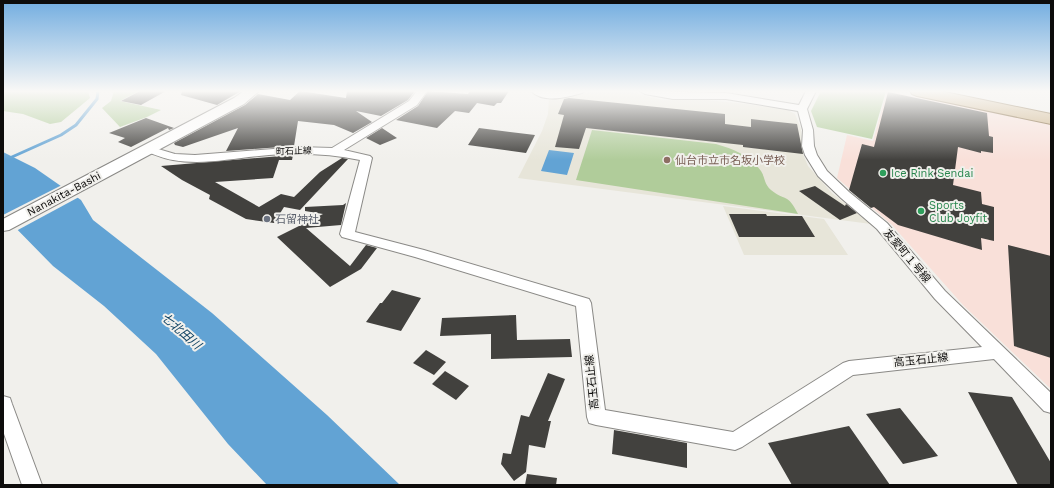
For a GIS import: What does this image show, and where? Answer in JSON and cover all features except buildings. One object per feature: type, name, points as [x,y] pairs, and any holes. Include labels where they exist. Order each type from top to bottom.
[{"type":"main road","points":[[1026,114],[1051,119]]},
{"type":"street","name":"Nanakita-Bashi","points":[[3,226],[215,114]]},
{"type":"street","points":[[334,151],[395,114]]},
{"type":"street","name":"友愛町１号線","points":[[803,114],[808,130],[808,146],[811,155],[822,173],[845,195],[882,226],[940,295],[1051,406]]},
{"type":"street","name":"町石止線","points":[[148,149],[174,157],[195,158],[223,158],[276,152],[334,151]]},
{"type":"street","name":"高玉石止線","points":[[334,151],[366,158],[361,183],[347,234],[419,253],[584,302],[596,417],[736,441],[849,368],[997,352]]},
{"type":"street","points":[[3,404],[32,485]]},
{"type":"shaded area","name":"仙台市立市名坂小学校","points":[[548,114],[795,114],[801,129],[803,154],[808,166],[832,193],[871,224],[518,178],[542,131]]},
{"type":"shaded area","points":[[881,114],[1000,114],[1051,124],[1051,389],[963,305],[892,225],[837,178],[847,135],[873,141]]},
{"type":"shaded area","points":[[723,206],[824,219],[848,255],[744,255]]},
{"type":"green space","points":[[21,114],[71,114],[61,122],[50,124]]},
{"type":"green space","points":[[107,114],[153,114],[147,117],[120,127]]},
{"type":"green space","points":[[812,114],[879,114],[872,139],[817,127]]},
{"type":"green space","points":[[592,130],[716,144],[735,151],[757,165],[769,188],[775,193],[786,198],[795,207],[798,214],[576,180]]},
{"type":"water","points":[[549,150],[574,153],[567,175],[541,171]]},
{"type":"water","name":"七北田川","points":[[3,152],[35,168],[81,200],[93,220],[212,313],[327,415],[400,485],[267,485],[228,444],[156,354],[104,306],[53,266],[3,215]]},
{"type":"pier","points":[[62,185],[79,197],[16,231],[3,217],[3,215]]},
{"type":"waterway","points":[[3,161],[61,135],[76,125],[85,114]]},
{"type":"place","name":"仙台市立市名坂小学校","points":[[667,160]]},
{"type":"place","name":"Ice Rink Sendai","points":[[883,173]]},
{"type":"place","name":"Sports Club Joyfit","points":[[921,211]]},
{"type":"place","name":"石留神社","points":[[267,219]]}]
